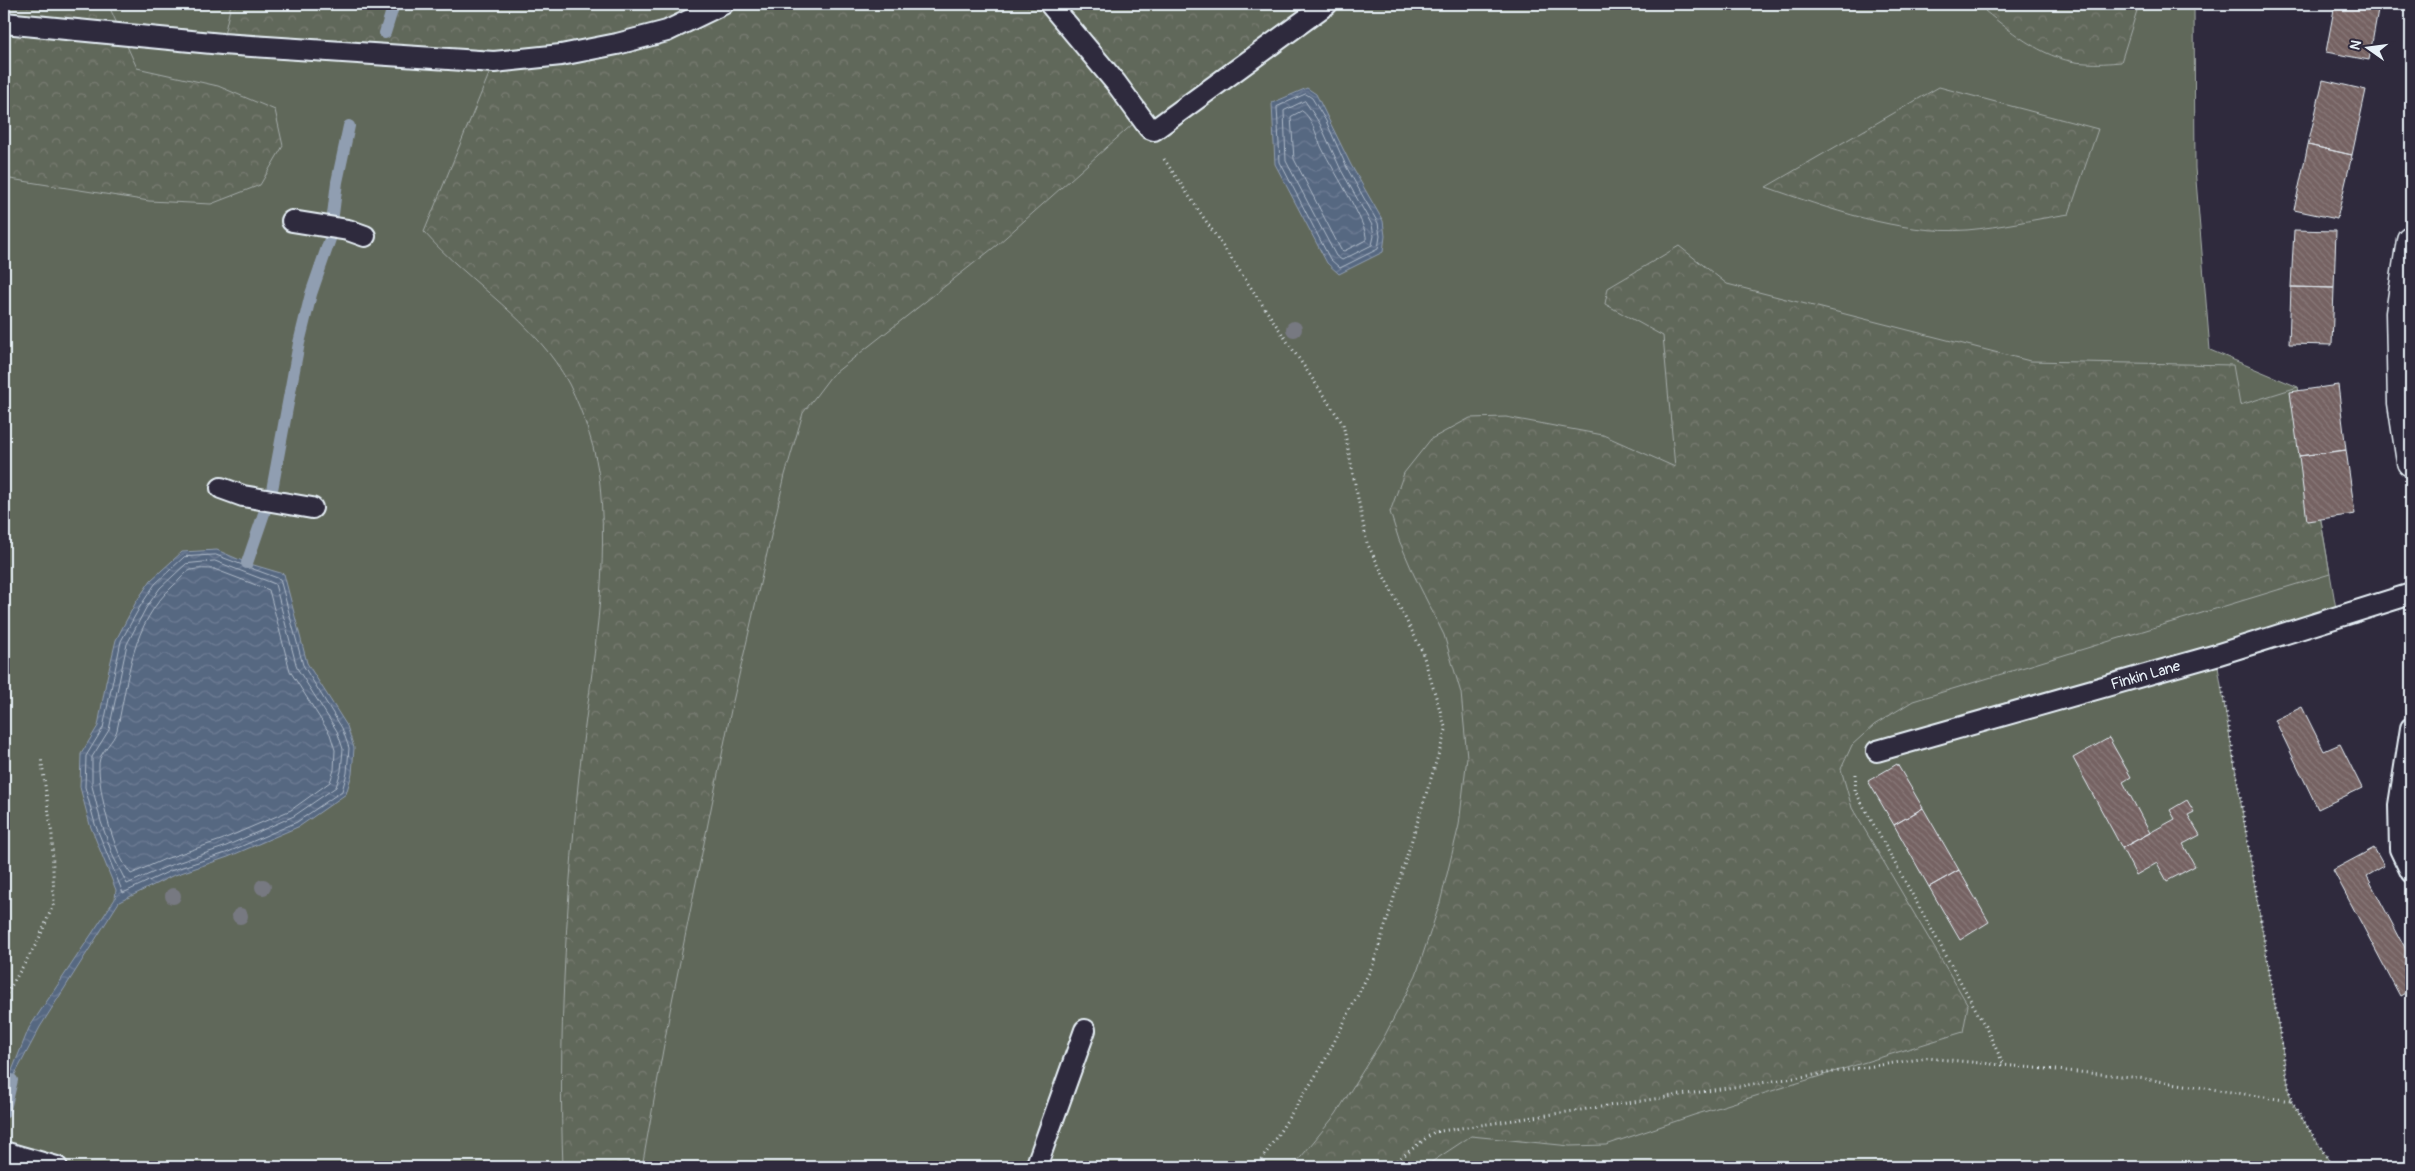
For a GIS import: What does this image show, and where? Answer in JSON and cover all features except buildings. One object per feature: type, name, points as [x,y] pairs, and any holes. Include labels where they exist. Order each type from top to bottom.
[{"type":"street","points":[[2411,240],[2400,313],[2402,403],[2411,462]]},
{"type":"lane","points":[[4,24],[222,44],[494,62],[561,55],[617,44],[667,30],[723,4]]},
{"type":"lane","points":[[1050,4],[1116,83],[1148,128],[1154,130],[1327,4]]},
{"type":"lane","points":[[298,222],[356,233]]},
{"type":"lane","points":[[221,488],[243,496],[304,507]]},
{"type":"lane","name":"Finkin Lane","points":[[1877,751],[2216,655],[2411,594]]},
{"type":"lane","points":[[2411,728],[2399,805],[2400,849],[2411,872]]},
{"type":"lane","points":[[1036,1167],[1085,1030]]},
{"type":"lane","points":[[13,1155],[57,1167]]},
{"type":"path","points":[[1164,158],[1343,424],[1367,543],[1422,651],[1446,730],[1373,965],[1322,1066],[1257,1167]]},
{"type":"path","points":[[2216,655],[2291,1100],[2333,1167]]},
{"type":"path","points":[[1877,751],[1864,757],[1856,770],[1855,791],[1986,1028],[2004,1065]]},
{"type":"path","points":[[4,998],[38,940],[54,903],[52,835],[41,757]]},
{"type":"path","points":[[1390,1167],[1434,1132],[1928,1058],[2132,1077],[2291,1100]]},
{"type":"green space","points":[[4,4],[2194,4],[2195,168],[2210,350],[2298,387],[2338,620],[2216,655],[2291,1101],[2333,1167],[4,1167]]},
{"type":"green space","points":[[4,4],[108,4],[137,68],[218,86],[275,110],[283,146],[260,185],[211,204],[149,201],[4,178]]},
{"type":"green space","points":[[231,4],[1326,4],[1170,119],[1143,115],[997,245],[831,376],[803,413],[785,475],[731,710],[670,1011],[642,1167],[563,1167],[562,1024],[570,880],[578,785],[600,597],[602,560],[600,485],[596,460],[580,408],[569,384],[555,362],[521,322],[461,269],[424,232],[494,62],[222,44]]},
{"type":"green space","points":[[1993,4],[2139,4],[2121,62],[2095,63],[2058,58],[2032,45],[1985,11]]},
{"type":"green space","points":[[1939,87],[2098,129],[2069,214],[1967,230],[1916,228],[1864,218],[1766,187]]},
{"type":"green space","points":[[1679,246],[1727,284],[2030,361],[2233,365],[2240,405],[2298,387],[2330,574],[1913,701],[1874,725],[1852,745],[1841,769],[1852,808],[1968,1005],[1963,1032],[1694,1115],[1606,1145],[1570,1146],[1471,1136],[1424,1167],[1293,1167],[1336,1114],[1384,1037],[1416,975],[1440,903],[1459,825],[1467,757],[1461,693],[1444,635],[1414,575],[1399,540],[1390,512],[1404,473],[1431,439],[1470,418],[1506,417],[1603,435],[1675,467],[1663,336],[1605,304],[1608,288]]},
{"type":"water","points":[[1307,88],[1316,94],[1351,165],[1383,221],[1385,236],[1383,252],[1339,274],[1327,263],[1275,164],[1272,103]]},
{"type":"water","points":[[217,550],[247,563],[284,574],[307,663],[347,726],[354,748],[352,774],[346,794],[300,826],[228,857],[172,876],[119,902],[40,1027],[12,1080],[11,1073],[29,1028],[115,899],[116,890],[90,825],[80,787],[81,754],[98,726],[116,640],[136,602],[151,580],[182,552]]},
{"type":"waterway","points":[[385,33],[394,4]]},
{"type":"waterway","points":[[247,563],[272,490],[299,343],[311,294],[330,239],[337,182],[349,126]]},
{"type":"waterway","points":[[4,1113],[12,1080]]}]
